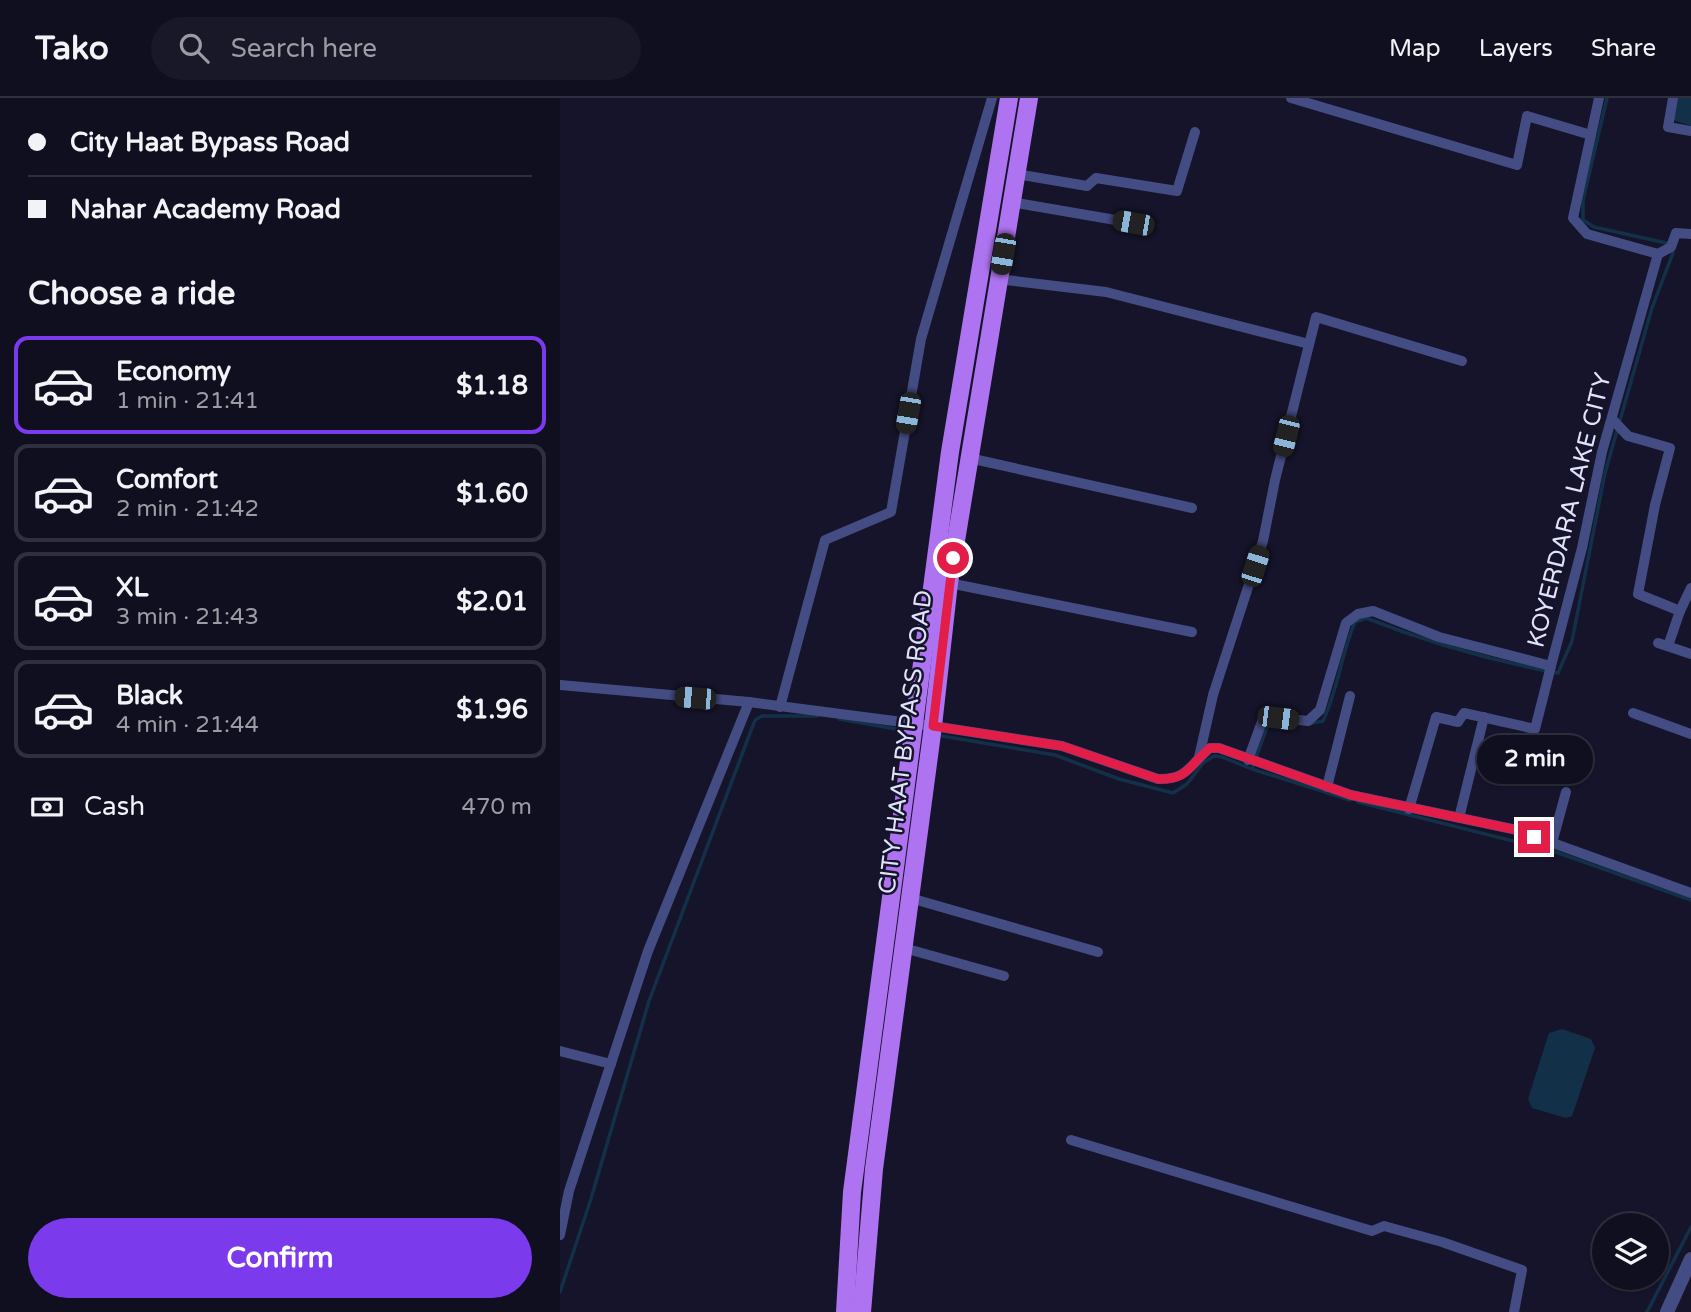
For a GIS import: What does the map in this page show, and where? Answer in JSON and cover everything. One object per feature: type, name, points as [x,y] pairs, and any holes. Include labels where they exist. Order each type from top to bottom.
[{"type":"main road","name":"CITY HAAT BYPASS ROAD","points":[[845,1312],[852,1192],[950,452],[1009,98]]},
{"type":"main road","name":"CITY HAAT BYPASS ROAD","points":[[862,1312],[874,1169],[950,583],[1029,98]]},
{"type":"street","points":[[780,706],[825,540],[891,512],[921,339],[992,98]]},
{"type":"street","points":[[1291,98],[1517,165],[1527,116],[1591,135]]},
{"type":"street","points":[[1599,98],[1573,218],[1587,234],[1658,254],[1671,247],[1676,233],[1691,234]]},
{"type":"street","points":[[1673,98],[1668,127],[1691,131]]},
{"type":"street","points":[[1016,174],[1087,186],[1096,178],[1177,191],[1195,132]]},
{"type":"street","points":[[1011,202],[1133,223]]},
{"type":"street","name":"KOYERDARA LAKE CITY","points":[[1248,760],[1264,716],[1308,721],[1320,710],[1346,623],[1358,614],[1373,611],[1439,637],[1551,666],[1582,548],[1602,452],[1658,254]]},
{"type":"street","points":[[998,279],[1106,292],[1309,344]]},
{"type":"street","points":[[1199,757],[1213,695],[1263,541],[1275,480],[1316,317],[1462,361]]},
{"type":"street","points":[[1612,419],[1628,436],[1670,448],[1655,505],[1639,594],[1680,611]]},
{"type":"street","points":[[969,458],[1192,508]]},
{"type":"street","points":[[950,583],[1192,632]]},
{"type":"street","points":[[1691,589],[1663,645],[1691,654]]},
{"type":"street","points":[[1409,809],[1436,717],[1458,722],[1464,713],[1535,729],[1551,666]]},
{"type":"street","points":[[560,685],[749,702],[1062,746],[1157,781],[1174,780],[1186,774],[1210,748],[1219,748],[1327,787],[1409,809],[1517,830],[1691,893]]},
{"type":"street","points":[[1327,787],[1350,696]]},
{"type":"street","points":[[560,1235],[564,1191],[611,1064],[648,951],[749,702]]},
{"type":"street","points":[[1633,713],[1691,734]]},
{"type":"street","points":[[1459,818],[1484,718]]},
{"type":"street","points":[[1552,843],[1566,792]]},
{"type":"street","points":[[910,898],[1098,952]]},
{"type":"street","points":[[904,948],[1004,976]]},
{"type":"street","points":[[560,1051],[611,1064]]},
{"type":"street","points":[[1071,1140],[1372,1231],[1384,1226],[1442,1242],[1522,1270],[1514,1312]]},
{"type":"street","points":[[1667,1312],[1691,1259]]},
{"type":"water","points":[[1677,98],[1691,98],[1691,126],[1673,120]]},
{"type":"water","points":[[1562,1029],[1591,1039],[1595,1048],[1572,1116],[1566,1118],[1532,1108],[1528,1099],[1549,1033]]},
{"type":"waterway","points":[[1308,724],[1323,721],[1355,622],[1366,618],[1460,650],[1558,673],[1572,641],[1605,473],[1652,308],[1673,253],[1671,244],[1594,227],[1583,220],[1583,200],[1607,98]]},
{"type":"waterway","points":[[560,1292],[590,1202],[649,1001],[755,720],[762,716],[818,716]]},
{"type":"waterway","points":[[839,719],[908,731]]},
{"type":"waterway","points":[[1252,769],[1270,719]]},
{"type":"waterway","points":[[936,735],[1055,755],[1119,779],[1173,793],[1187,784],[1203,763],[1214,756],[1222,757],[1350,800]]},
{"type":"waterway","points":[[1358,802],[1553,851],[1691,900]]},
{"type":"waterway","points":[[1647,1312],[1691,1227]]},
{"type":"route","points":[[953,558],[933,726],[1062,746],[1158,779],[1174,780],[1186,774],[1210,748],[1219,748],[1351,795],[1517,830],[1534,837]]}]
